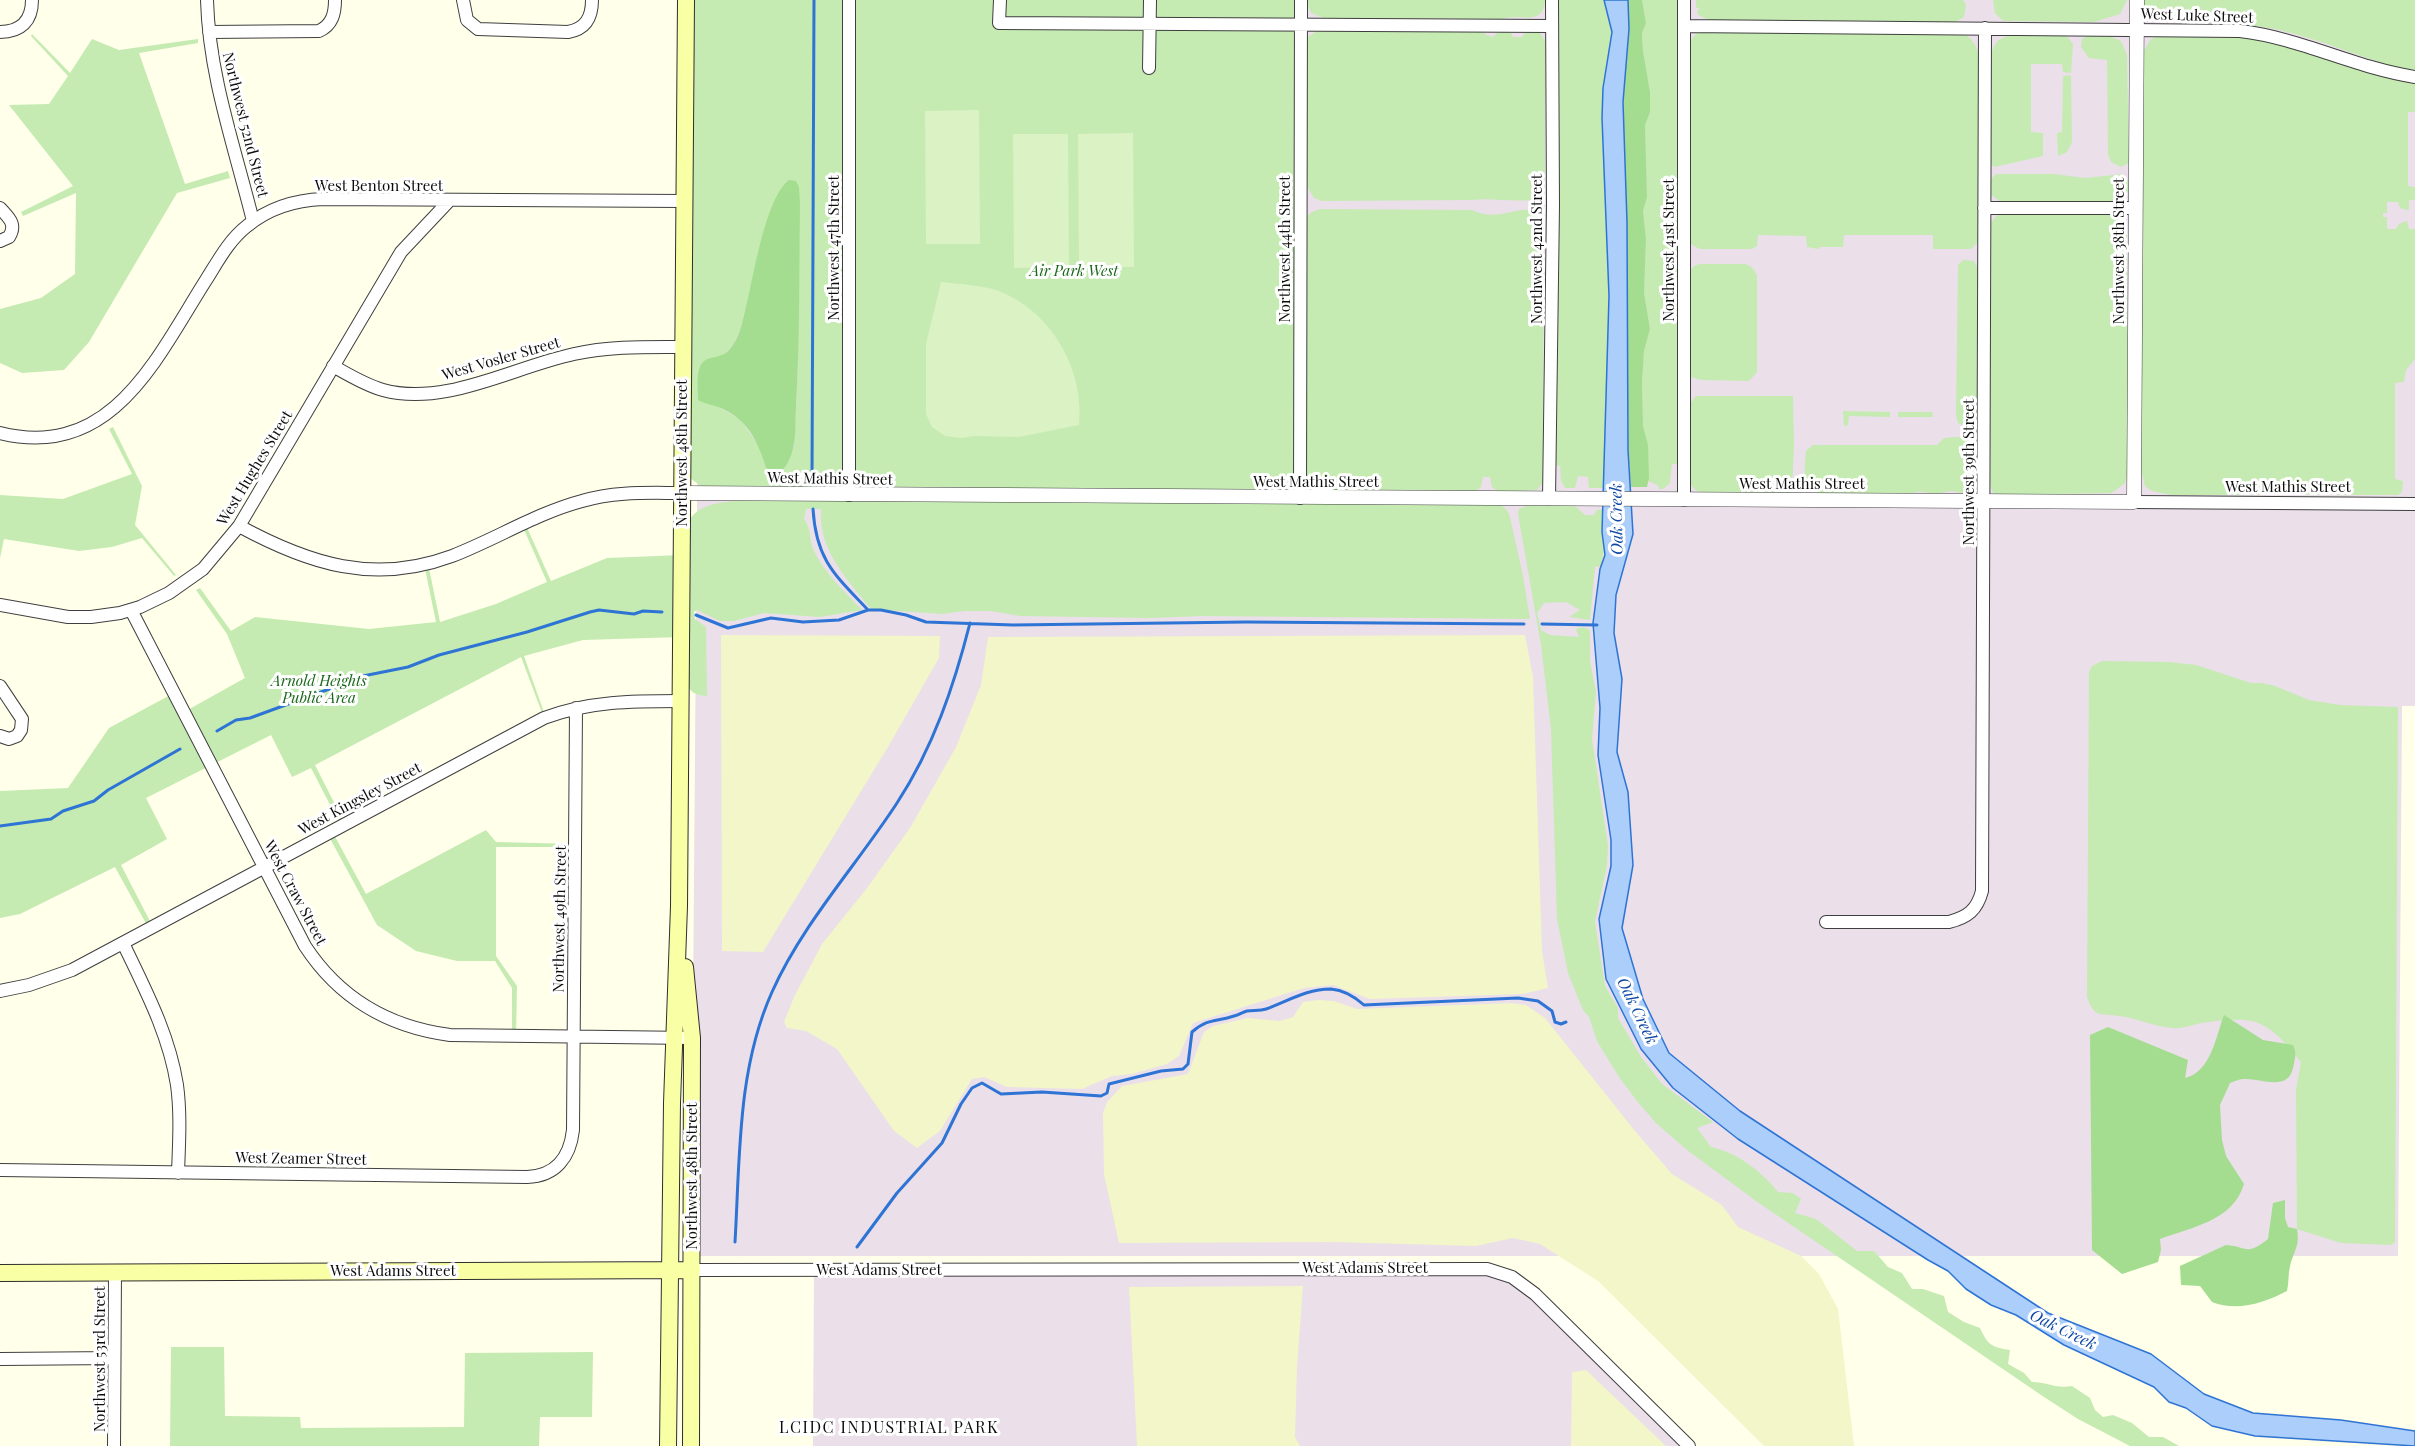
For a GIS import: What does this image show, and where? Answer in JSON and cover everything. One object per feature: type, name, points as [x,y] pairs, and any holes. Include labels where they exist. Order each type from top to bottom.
[{"type":"main road","name":"Northwest 48th Street","points":[[668,1446],[674,1037],[679,906],[686,0]]},
{"type":"main road","name":"Northwest 48th Street","points":[[679,906],[693,1038],[691,1446]]},
{"type":"main road","name":"West Adams Street","points":[[0,1273],[692,1270]]},
{"type":"street","points":[[0,32],[15,30],[26,24],[32,13],[32,0]]},
{"type":"street","name":"Northwest 52nd Street","points":[[207,0],[217,85],[253,221]]},
{"type":"street","points":[[209,32],[315,32],[323,29],[332,20],[335,0]]},
{"type":"street","points":[[463,0],[467,20],[477,29],[568,32],[580,29],[588,21],[592,12],[592,0]]},
{"type":"street","name":"Northwest 47th Street","points":[[849,0],[849,495]]},
{"type":"street","points":[[1000,0],[999,23],[1551,26]]},
{"type":"street","points":[[1149,68],[1150,0]]},
{"type":"street","name":"Northwest 44th Street","points":[[1300,498],[1301,0]]},
{"type":"street","name":"Northwest 42nd Street","points":[[1550,499],[1552,0]]},
{"type":"street","name":"Northwest 41st Street","points":[[1684,0],[1684,500]]},
{"type":"street","name":"Northwest 38th Street","points":[[2133,502],[2137,0]]},
{"type":"street","name":"West Luke Street","points":[[1684,26],[2213,29],[2257,33],[2295,42],[2374,69],[2415,77]]},
{"type":"street","name":"Northwest 39th Street","points":[[1826,922],[1949,922],[1962,919],[1971,913],[1979,904],[1982,891],[1985,28]]},
{"type":"street","name":"West Benton Street","points":[[0,433],[31,437],[65,433],[96,421],[124,401],[147,374],[227,247],[253,221],[276,209],[308,200],[684,201]]},
{"type":"street","name":"West Hughes Street","points":[[1,609],[74,617],[131,610],[169,593],[193,578],[210,563],[239,526],[401,252],[449,201]]},
{"type":"street","points":[[0,208],[13,225],[9,237],[0,241]]},
{"type":"street","points":[[1984,208],[2136,208]]},
{"type":"street","name":"West Vosler Street","points":[[333,366],[383,390],[423,395],[448,391],[574,354],[621,347],[683,347]]},
{"type":"street","name":"West Mathis Street","points":[[239,526],[283,550],[320,562],[350,568],[391,568],[428,563],[453,555],[561,507],[584,500],[624,494],[2415,504]]},
{"type":"street","name":"West Craw Street","points":[[131,610],[300,936],[318,964],[340,988],[373,1011],[401,1024],[450,1035],[693,1038]]},
{"type":"street","points":[[0,686],[21,719],[22,725],[17,736],[9,739],[0,736]]},
{"type":"street","name":"West Kingsley Street","points":[[0,991],[29,985],[62,974],[544,718],[576,708],[624,701],[680,701]]},
{"type":"street","name":"Northwest 49th Street","points":[[573,1130],[576,708]]},
{"type":"street","points":[[123,943],[155,1010],[172,1060],[178,1097],[178,1173]]},
{"type":"street","name":"West Zeamer Street","points":[[0,1170],[532,1177],[546,1174],[562,1162],[569,1150],[573,1130]]},
{"type":"street","name":"West Adams Street","points":[[692,1270],[1487,1269],[1512,1277],[1535,1294],[1689,1446]]},
{"type":"street","name":"Northwest 53rd Street","points":[[114,1446],[115,1272]]},
{"type":"street","points":[[0,1359],[114,1358]]},
{"type":"shaded area","points":[[701,0],[2415,0],[2415,706],[2402,706],[2398,1256],[691,1256]]},
{"type":"shaded area","points":[[1477,1268],[1512,1277],[1689,1446],[813,1446],[814,1270]]},
{"type":"green space","points":[[692,0],[844,0],[842,468],[839,480],[828,489],[702,487],[690,478]],"holes":[[[742,325],[798,367],[794,448],[768,474],[759,446],[740,419],[715,405],[698,382],[734,344]]]},
{"type":"green space","name":"Air Park West","points":[[849,0],[1301,0],[1300,498],[849,495]]},
{"type":"green space","points":[[1306,0],[1545,0],[1540,14],[1503,19],[1324,18],[1311,13]]},
{"type":"green space","points":[[1556,0],[1604,0],[1612,32],[1603,88],[1602,118],[1609,296],[1604,488],[1589,488],[1588,477],[1578,476],[1575,488],[1565,488],[1561,481],[1560,466],[1555,465]]},
{"type":"green space","points":[[1628,0],[1642,0],[1646,23],[1642,33],[1643,51],[1650,92],[1650,112],[1645,125],[1647,197],[1643,211],[1646,239],[1644,293],[1650,329],[1644,351],[1642,382],[1643,426],[1648,445],[1647,487],[1631,487],[1628,450],[1623,102],[1629,29]]},
{"type":"green space","points":[[1642,0],[1678,0],[1677,464],[1672,464],[1670,483],[1663,489],[1659,489],[1658,485],[1648,481],[1648,445],[1643,426],[1644,351],[1650,329],[1644,293],[1646,239],[1643,211],[1647,197],[1645,125],[1650,111],[1650,92],[1643,51],[1642,33],[1646,23]]},
{"type":"green space","points":[[1696,0],[1963,0],[1966,5],[1964,17],[1955,22],[1709,20],[1698,15],[1697,11],[1700,9],[1696,7]]},
{"type":"green space","points":[[1993,0],[2127,0],[2120,14],[2094,22],[2003,21],[1995,13]]},
{"type":"green space","points":[[2142,0],[2415,0],[2415,72],[2275,29],[2204,22],[2160,22],[2148,14]]},
{"type":"green space","points":[[1322,28],[1482,31],[1493,37],[1500,30],[1510,31],[1513,37],[1522,37],[1526,31],[1539,31],[1545,41],[1545,183],[1540,198],[1532,200],[1322,201],[1314,198],[1305,183],[1306,38]]},
{"type":"green space","points":[[1699,32],[1961,32],[1968,36],[1975,44],[1979,55],[1978,242],[1971,249],[1933,249],[1933,235],[1844,235],[1843,247],[1820,247],[1819,249],[1807,247],[1806,236],[1758,235],[1757,246],[1752,249],[1700,249],[1692,245],[1688,237],[1688,46]]},
{"type":"green space","points":[[2169,32],[2254,35],[2415,82],[2415,112],[2408,112],[2408,186],[2415,187],[2415,200],[2409,200],[2407,210],[2400,208],[2398,202],[2387,202],[2387,213],[2383,213],[2383,217],[2387,217],[2387,229],[2396,229],[2399,224],[2407,221],[2409,229],[2415,229],[2415,359],[2406,370],[2404,382],[2395,383],[2395,479],[2403,481],[2402,492],[2398,495],[2171,495],[2152,491],[2145,486],[2140,466],[2143,52],[2151,39]]},
{"type":"green space","points":[[32,34],[70,73],[92,39],[119,50],[198,39],[198,43],[139,53],[185,184],[228,171],[230,178],[177,193],[89,342],[64,370],[22,373],[0,363],[0,309],[41,298],[75,274],[76,193],[23,216],[21,212],[73,186],[9,105],[49,104],[68,76],[31,36]]},
{"type":"green space","points":[[2019,34],[2065,34],[2073,44],[2071,73],[2063,72],[2062,64],[2031,64],[2031,132],[2043,133],[2043,156],[1994,167],[1990,163],[1990,55],[1994,46],[2002,38]]},
{"type":"green space","points":[[2090,34],[2107,35],[2121,41],[2127,55],[2129,163],[2121,167],[2111,162],[2108,154],[2107,60],[2089,58],[2081,47],[2082,39]]},
{"type":"green space","points":[[2071,76],[2072,142],[2067,152],[2058,156],[2057,133],[2062,132],[2063,77]]},
{"type":"green space","points":[[979,110],[980,244],[926,244],[925,111]]},
{"type":"green space","points":[[1133,133],[1134,267],[1079,267],[1078,134]]},
{"type":"green space","points":[[1013,134],[1068,134],[1069,267],[1014,268]]},
{"type":"green space","points":[[1996,174],[2054,174],[2085,178],[2123,174],[2129,187],[2126,195],[2114,204],[2002,203],[1990,194],[1989,181]]},
{"type":"green space","points":[[789,180],[796,181],[799,187],[800,204],[795,434],[792,454],[783,469],[768,474],[758,445],[742,421],[722,408],[698,400],[698,379],[702,363],[727,352],[736,339],[742,324],[765,225],[780,191]]},
{"type":"green space","points":[[1320,209],[1472,210],[1493,215],[1531,210],[1541,216],[1544,222],[1543,482],[1537,490],[1499,492],[1492,487],[1490,477],[1483,477],[1481,487],[1474,493],[1322,491],[1310,485],[1305,471],[1306,217]]},
{"type":"green space","points":[[2002,213],[2116,213],[2122,215],[2127,221],[2128,473],[2125,483],[2112,493],[1998,495],[1993,493],[1989,481],[1989,226],[1995,217]]},
{"type":"green space","points":[[1963,260],[1974,261],[1978,268],[1978,418],[1974,426],[1967,427],[1958,423],[1956,415],[1958,265]]},
{"type":"green space","points":[[1699,264],[1745,264],[1754,270],[1757,276],[1757,372],[1749,381],[1701,380],[1691,377],[1689,373],[1689,272]]},
{"type":"green space","points":[[941,282],[996,290],[1033,311],[1048,326],[1070,363],[1076,383],[1079,425],[1019,437],[961,438],[945,436],[932,427],[926,414],[926,344]]},
{"type":"green space","points":[[1696,396],[1793,396],[1792,492],[1704,493],[1693,488],[1689,480],[1688,406]]},
{"type":"green space","points":[[1843,411],[1890,412],[1890,417],[1849,416],[1848,425],[1844,426]]},
{"type":"green space","points":[[1898,412],[1932,412],[1933,417],[1898,417]]},
{"type":"green space","points":[[113,427],[142,486],[135,525],[176,575],[174,576],[142,538],[112,547],[79,551],[4,539],[0,558],[0,495],[63,499],[132,474],[109,429]]},
{"type":"green space","points":[[1944,438],[1973,438],[1977,442],[1977,479],[1972,491],[1966,493],[1952,491],[1935,494],[1919,492],[1911,494],[1819,494],[1813,491],[1806,482],[1806,451],[1813,445],[1937,445]]},
{"type":"green space","points":[[772,500],[1501,505],[1510,517],[1530,619],[1020,616],[991,611],[942,614],[871,609],[844,575],[829,551],[821,524],[821,509],[806,509],[804,519],[808,525],[816,555],[834,580],[862,610],[820,617],[764,613],[734,621],[720,621],[697,610],[694,612],[695,619],[706,627],[707,696],[695,694],[687,685],[689,521],[695,513],[714,504]]},
{"type":"green space","points":[[1528,505],[1574,505],[1585,515],[1594,515],[1597,510],[1603,509],[1604,552],[1601,566],[1595,567],[1590,620],[1569,617],[1580,610],[1566,602],[1544,603],[1537,613],[1541,630],[1550,635],[1579,637],[1576,629],[1583,627],[1590,630],[1590,661],[1596,692],[1592,739],[1608,846],[1607,865],[1595,922],[1605,986],[1618,1008],[1618,1018],[1641,1057],[1662,1084],[1713,1122],[1697,1128],[1711,1147],[1740,1158],[1764,1177],[1778,1192],[1793,1193],[1801,1199],[1795,1213],[1816,1219],[1857,1251],[1874,1251],[1888,1267],[1902,1273],[1912,1289],[1923,1289],[1944,1296],[1948,1312],[1980,1328],[1991,1344],[2010,1350],[2008,1364],[2024,1373],[2032,1382],[2061,1387],[2072,1386],[2090,1398],[2095,1410],[2103,1417],[2113,1415],[2132,1423],[2149,1437],[2163,1437],[2179,1446],[2130,1446],[2078,1419],[2044,1397],[1756,1201],[1687,1150],[1656,1123],[1619,1077],[1597,1041],[1589,1017],[1583,1010],[1568,973],[1557,919],[1551,729],[1541,645],[1518,514],[1519,509]]},
{"type":"green space","name":"Arnold Heights Public Area","points":[[525,523],[551,581],[607,558],[681,555],[681,637],[583,640],[524,656],[546,718],[544,718],[521,657],[315,765],[345,824],[341,826],[311,768],[292,777],[271,735],[146,798],[167,839],[121,865],[153,927],[149,929],[115,867],[20,914],[0,918],[0,791],[68,788],[109,728],[174,693],[184,712],[245,678],[227,634],[196,590],[200,588],[231,631],[255,617],[369,629],[436,622],[424,564],[428,563],[440,622],[496,604],[547,582],[522,525]]},
{"type":"green space","points":[[721,635],[940,636],[939,658],[888,747],[763,952],[722,951]]},
{"type":"green space","points":[[1525,635],[1533,677],[1542,951],[1548,988],[1523,994],[1370,999],[1333,985],[1304,988],[1193,1023],[1179,1056],[1167,1064],[1132,1074],[1112,1076],[1082,1089],[1007,1087],[984,1077],[972,1079],[940,1131],[917,1148],[894,1131],[837,1049],[806,1031],[787,1028],[784,1022],[794,997],[822,944],[867,888],[910,828],[956,747],[981,685],[988,637]]},
{"type":"green space","points":[[2102,661],[2169,662],[2196,665],[2251,683],[2275,686],[2309,700],[2340,705],[2398,707],[2395,1242],[2391,1245],[2341,1243],[2297,1229],[2296,1090],[2301,1062],[2273,1032],[2252,1021],[2240,1020],[2207,1022],[2180,1028],[2166,1027],[2126,1017],[2099,1014],[2090,1004],[2087,997],[2089,672],[2092,666]]},
{"type":"green space","points":[[486,830],[496,842],[575,844],[575,847],[496,847],[496,956],[517,986],[516,1035],[512,1035],[512,988],[495,961],[457,961],[416,951],[377,925],[327,833],[332,831],[366,894]]},
{"type":"green space","points":[[1334,1001],[1357,1009],[1511,1003],[1526,1005],[1545,1018],[1672,1174],[1722,1205],[1738,1227],[1801,1256],[1819,1274],[1838,1309],[1854,1446],[1764,1446],[1598,1281],[1540,1244],[1513,1238],[1476,1246],[1332,1242],[1119,1243],[1104,1174],[1103,1113],[1107,1102],[1122,1086],[1188,1074],[1204,1032],[1213,1026],[1247,1018],[1280,1021],[1293,1017],[1303,1002]]},
{"type":"green space","points":[[2224,1015],[2263,1040],[2293,1045],[2295,1059],[2293,1068],[2290,1075],[2280,1082],[2244,1079],[2230,1083],[2220,1105],[2222,1140],[2226,1156],[2244,1184],[2231,1207],[2210,1221],[2160,1239],[2161,1250],[2158,1262],[2122,1274],[2092,1250],[2090,1035],[2108,1027],[2188,1060],[2185,1078],[2201,1069],[2207,1061]]},
{"type":"green space","points":[[2285,1200],[2285,1218],[2288,1227],[2297,1229],[2298,1235],[2289,1269],[2287,1291],[2250,1305],[2231,1306],[2212,1302],[2200,1286],[2181,1285],[2180,1266],[2226,1245],[2251,1249],[2268,1239],[2273,1203]]},
{"type":"green space","points":[[1303,1286],[1295,1437],[1300,1446],[1137,1446],[1129,1287]]},
{"type":"green space","points":[[171,1347],[224,1347],[225,1416],[300,1417],[301,1428],[464,1427],[465,1353],[593,1352],[592,1417],[540,1417],[539,1446],[170,1446]]},
{"type":"green space","points":[[1586,1370],[1666,1446],[1571,1446],[1572,1372]]},
{"type":"water","name":"Oak Creek","points":[[1604,0],[1628,0],[1629,29],[1623,102],[1627,222],[1628,450],[1633,534],[1616,595],[1614,633],[1622,679],[1617,752],[1628,792],[1633,865],[1622,928],[1643,999],[1669,1053],[1740,1111],[2048,1313],[2151,1354],[2204,1394],[2253,1413],[2341,1420],[2415,1431],[2415,1446],[2255,1436],[2212,1426],[2186,1408],[2169,1402],[2154,1387],[2064,1345],[2016,1315],[1991,1305],[1966,1289],[1948,1271],[1738,1139],[1673,1088],[1641,1049],[1606,979],[1599,919],[1611,866],[1611,840],[1598,755],[1600,708],[1593,623],[1600,569],[1605,555],[1602,532],[1609,296],[1602,118],[1603,88],[1612,32]]},
{"type":"waterway","points":[[812,476],[814,0]]},
{"type":"waterway","points":[[813,509],[818,541],[823,554],[837,576],[868,610]]},
{"type":"waterway","points":[[217,731],[236,720],[250,718],[358,677],[408,667],[439,655],[527,632],[590,612],[599,610],[634,614],[643,611],[662,612]]},
{"type":"waterway","points":[[696,615],[728,628],[771,618],[803,622],[839,620],[868,610],[906,615],[926,622],[1013,625],[1246,622],[1524,624]]},
{"type":"waterway","points":[[735,1242],[746,1083],[752,1052],[772,992],[814,918],[910,782],[941,716],[970,623]]},
{"type":"waterway","points":[[1542,624],[1597,625]]},
{"type":"waterway","points":[[0,826],[51,819],[63,811],[94,801],[108,790],[180,749]]},
{"type":"waterway","points":[[857,1247],[897,1193],[942,1143],[961,1104],[972,1088],[982,1083],[1001,1094],[1042,1092],[1101,1096],[1107,1093],[1109,1084],[1161,1071],[1183,1069],[1188,1064],[1192,1032],[1203,1024],[1247,1011],[1266,1009],[1305,993],[1331,989],[1345,992],[1364,1005],[1518,998],[1538,1001],[1552,1011],[1555,1022],[1561,1024],[1566,1022]]},
{"type":"district","name":"LCIDC INDUSTRIAL PARK","points":[[889,1428]]}]
